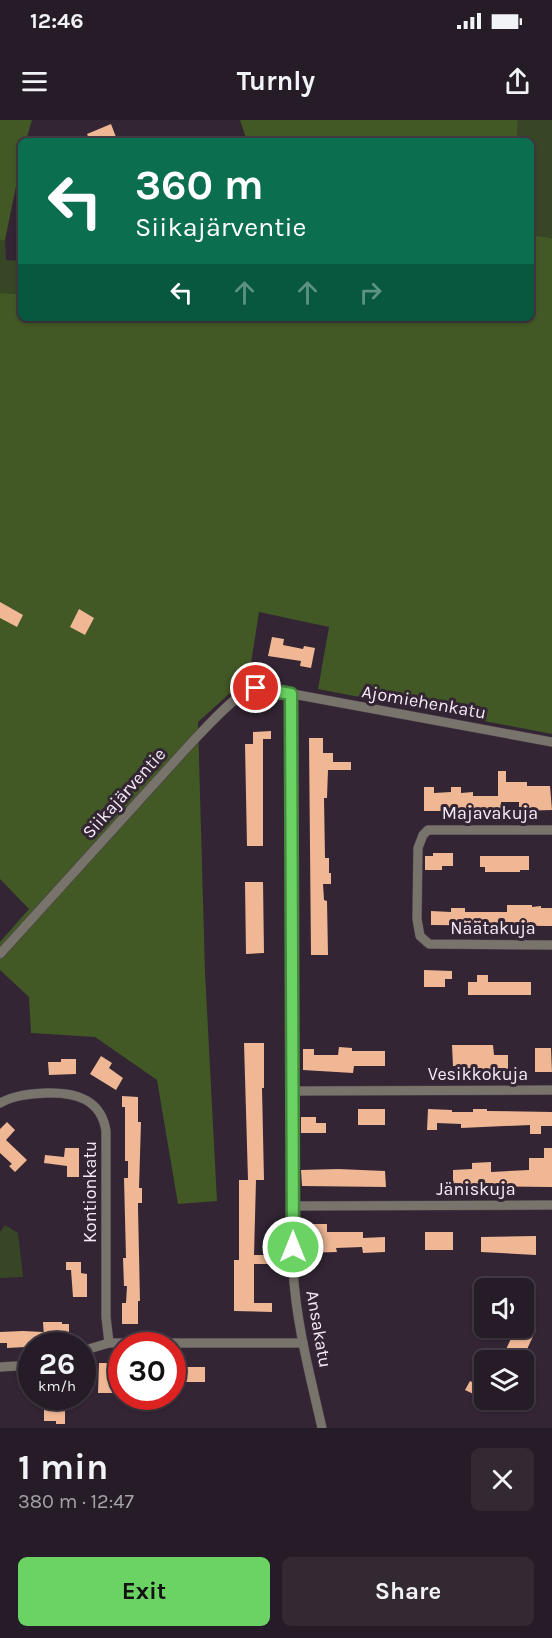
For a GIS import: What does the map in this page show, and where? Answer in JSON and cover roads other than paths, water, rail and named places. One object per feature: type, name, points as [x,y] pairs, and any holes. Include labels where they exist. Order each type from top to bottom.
[{"type":"street","name":"Siikajärventie","points":[[0,954],[220,713],[253,689],[291,694]]},
{"type":"street","name":"Ajomiehenkatu","points":[[291,694],[552,742]]},
{"type":"street","name":"Ansakatu","points":[[291,694],[295,1298],[322,1428]]},
{"type":"street","name":"Majavakuja","points":[[434,945],[422,940],[417,926],[418,848],[423,835],[428,830],[552,830]]},
{"type":"street","name":"Näätakuja","points":[[434,945],[552,945]]},
{"type":"street","name":"Vesikkokuja","points":[[294,1091],[552,1090]]},
{"type":"street","name":"Kontionkatu","points":[[0,1103],[27,1094],[72,1094],[88,1101],[103,1119],[106,1131],[106,1307],[108,1332]]},
{"type":"street","name":"Jäniskuja","points":[[294,1206],[552,1205]]},
{"type":"street","points":[[186,1343],[303,1344]]},
{"type":"street","points":[[0,1367],[18,1366]]}]
